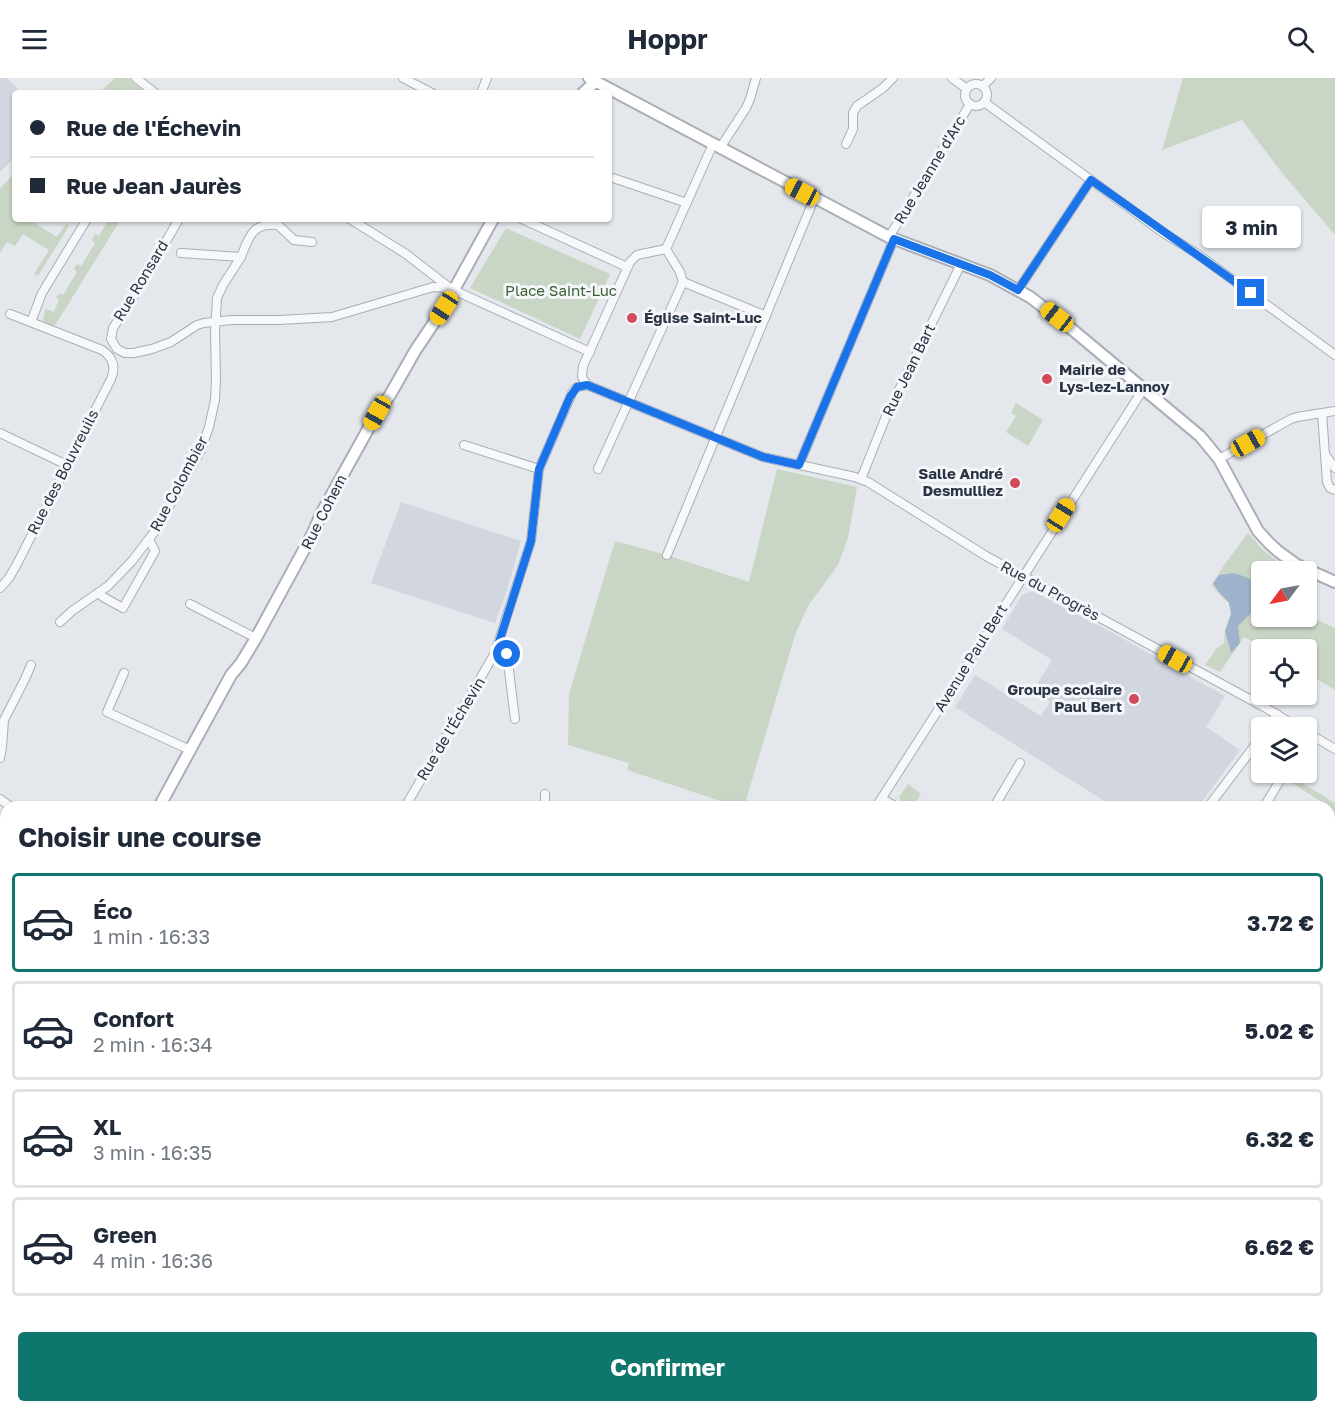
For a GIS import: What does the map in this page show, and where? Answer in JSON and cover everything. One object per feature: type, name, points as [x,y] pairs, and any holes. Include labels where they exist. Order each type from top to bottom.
[{"type":"street","points":[[136,78],[150,90]]},
{"type":"street","points":[[403,78],[426,90]]},
{"type":"street","points":[[666,249],[717,146],[746,108],[756,78]]},
{"type":"street","points":[[846,144],[853,129],[857,106],[893,78]]},
{"type":"street","points":[[952,78],[967,89]]},
{"type":"street","points":[[983,86],[990,78]]},
{"type":"street","points":[[594,80],[814,199],[892,238],[990,275],[1046,308],[1200,436],[1219,459],[1254,524],[1266,540],[1291,561],[1335,582]]},
{"type":"street","points":[[973,84],[983,86],[987,93],[984,102],[977,106],[970,104],[966,97],[967,89],[973,84]]},
{"type":"street","points":[[984,102],[1335,355]]},
{"type":"street","name":"Rue Jeanne d'Arc","points":[[799,465],[892,238],[970,104]]},
{"type":"street","points":[[613,178],[687,203]]},
{"type":"street","points":[[1018,290],[1091,180]]},
{"type":"street","points":[[667,555],[814,199]]},
{"type":"street","points":[[10,314],[31,322],[42,293],[85,222]]},
{"type":"street","name":"Rue Ronsard","points":[[177,222],[136,293],[115,323],[111,339],[120,352],[142,352],[171,342],[196,325],[215,321]]},
{"type":"street","points":[[274,222],[294,240],[312,242]]},
{"type":"street","points":[[355,222],[406,254],[454,291]]},
{"type":"street","name":"Rue Cohem","points":[[162,801],[231,675],[242,663],[256,638],[377,413],[454,291],[490,222]]},
{"type":"street","points":[[529,222],[627,267]]},
{"type":"street","points":[[278,225],[264,225],[253,231],[241,257],[219,292],[215,321],[324,318],[342,315],[433,287],[454,291],[590,352]]},
{"type":"street","points":[[628,402],[587,385],[581,372],[632,258],[636,255],[666,249]]},
{"type":"street","points":[[598,469],[683,282],[681,272],[666,249]]},
{"type":"street","name":"Rue Ronsard","points":[[181,253],[241,257]]},
{"type":"street","name":"Rue Jean Bart","points":[[861,479],[887,414],[961,264]]},
{"type":"street","points":[[683,282],[766,316]]},
{"type":"street","name":"Rue Colombier","points":[[60,622],[128,566],[159,525],[201,450],[214,407],[215,321]]},
{"type":"street","name":"Rue des Bouvreuils","points":[[0,588],[13,571],[113,374],[113,362],[107,353],[95,346],[31,322]]},
{"type":"street","name":"Rue de l'Échevin","points":[[409,801],[490,664],[531,541],[539,469],[573,391],[577,387],[587,385]]},
{"type":"street","name":"Avenue Paul Bert","points":[[880,801],[1144,388]]},
{"type":"street","name":"Rue du Progrès","points":[[628,402],[763,457],[861,479],[975,549],[1282,717]]},
{"type":"street","points":[[1219,459],[1291,419],[1335,411]]},
{"type":"street","points":[[1322,413],[1327,482],[1330,488],[1335,490]]},
{"type":"street","points":[[0,433],[67,465]]},
{"type":"street","points":[[464,445],[539,469]]},
{"type":"street","points":[[1325,455],[1335,468]]},
{"type":"street","name":"Rue Colombier","points":[[98,593],[123,608],[154,551],[149,539]]},
{"type":"street","points":[[190,604],[256,638]]},
{"type":"street","points":[[499,642],[504,646],[507,654],[515,719]]},
{"type":"street","points":[[0,758],[4,720],[31,665]]},
{"type":"street","points":[[124,674],[107,712],[190,750]]},
{"type":"street","points":[[1317,739],[1335,749]]},
{"type":"street","points":[[1213,801],[1251,750]]},
{"type":"street","points":[[998,801],[1020,763]]},
{"type":"street","points":[[1268,801],[1278,783]]},
{"type":"street","points":[[545,794],[545,801]]},
{"type":"street","points":[[882,798],[887,801]]},
{"type":"shaded area","points":[[0,78],[7,78],[18,90],[12,90],[12,160],[0,172]]},
{"type":"shaded area","points":[[401,502],[521,541],[495,623],[371,583]]},
{"type":"shaded area","name":"Groupe scolaire Paul Bert","points":[[1033,591],[1225,696],[1206,727],[1240,750],[1202,801],[1104,801],[955,707],[975,675],[1041,716],[1050,702],[1033,691],[1052,660],[1002,629],[1022,595]]},
{"type":"green space","points":[[115,78],[130,78],[143,90],[127,89],[102,90]]},
{"type":"green space","points":[[1183,78],[1335,78],[1335,235],[1283,174],[1242,120],[1162,150]]},
{"type":"green space","points":[[12,175],[12,222],[33,222],[57,237],[66,224],[69,226],[38,276],[34,274],[49,250],[23,234],[15,246],[7,242],[0,253],[0,189]]},
{"type":"green space","points":[[107,222],[119,222],[54,327],[43,321],[45,309],[54,312],[59,300],[56,298],[59,293],[63,295],[77,272],[74,269],[77,264],[81,266],[95,243],[92,240],[95,234],[99,236]]},
{"type":"green space","name":"Place Saint-Luc","points":[[506,228],[610,274],[580,339],[470,288]]},
{"type":"green space","points":[[1016,403],[1043,420],[1028,446],[1006,432],[1016,416],[1011,413]]},
{"type":"green space","points":[[777,469],[857,487],[848,538],[838,565],[808,606],[795,635],[746,801],[721,801],[627,770],[629,763],[568,745],[569,694],[615,541],[667,555],[749,582]]},
{"type":"green space","points":[[1248,533],[1263,550],[1277,561],[1251,561],[1251,627],[1317,627],[1317,620],[1335,628],[1335,690],[1317,679],[1317,639],[1251,639],[1251,641],[1244,637],[1220,672],[1205,665],[1216,649],[1224,643],[1225,631],[1231,614],[1229,603],[1212,585]]},
{"type":"green space","points":[[1292,783],[1302,783],[1332,801],[1320,801]]},
{"type":"green space","points":[[908,784],[921,794],[916,801],[901,801],[899,797]]},
{"type":"water","points":[[1234,573],[1251,581],[1251,613],[1238,626],[1240,643],[1231,653],[1225,631],[1231,614],[1229,603],[1213,583],[1219,575]]},
{"type":"place","name":"Église Saint-Luc","points":[[632,318]]},
{"type":"place","name":"Mairie de Lys-lez-Lannoy","points":[[1047,379]]},
{"type":"place","name":"Salle André Desmulliez","points":[[1015,483]]},
{"type":"place","name":"Groupe scolaire Paul Bert","points":[[1134,699]]},
{"type":"route","points":[[507,654],[504,646],[499,642],[531,541],[539,469],[570,397],[577,387],[587,385],[763,457],[799,465],[894,239],[990,275],[1018,290],[1091,180],[1251,293]]}]
